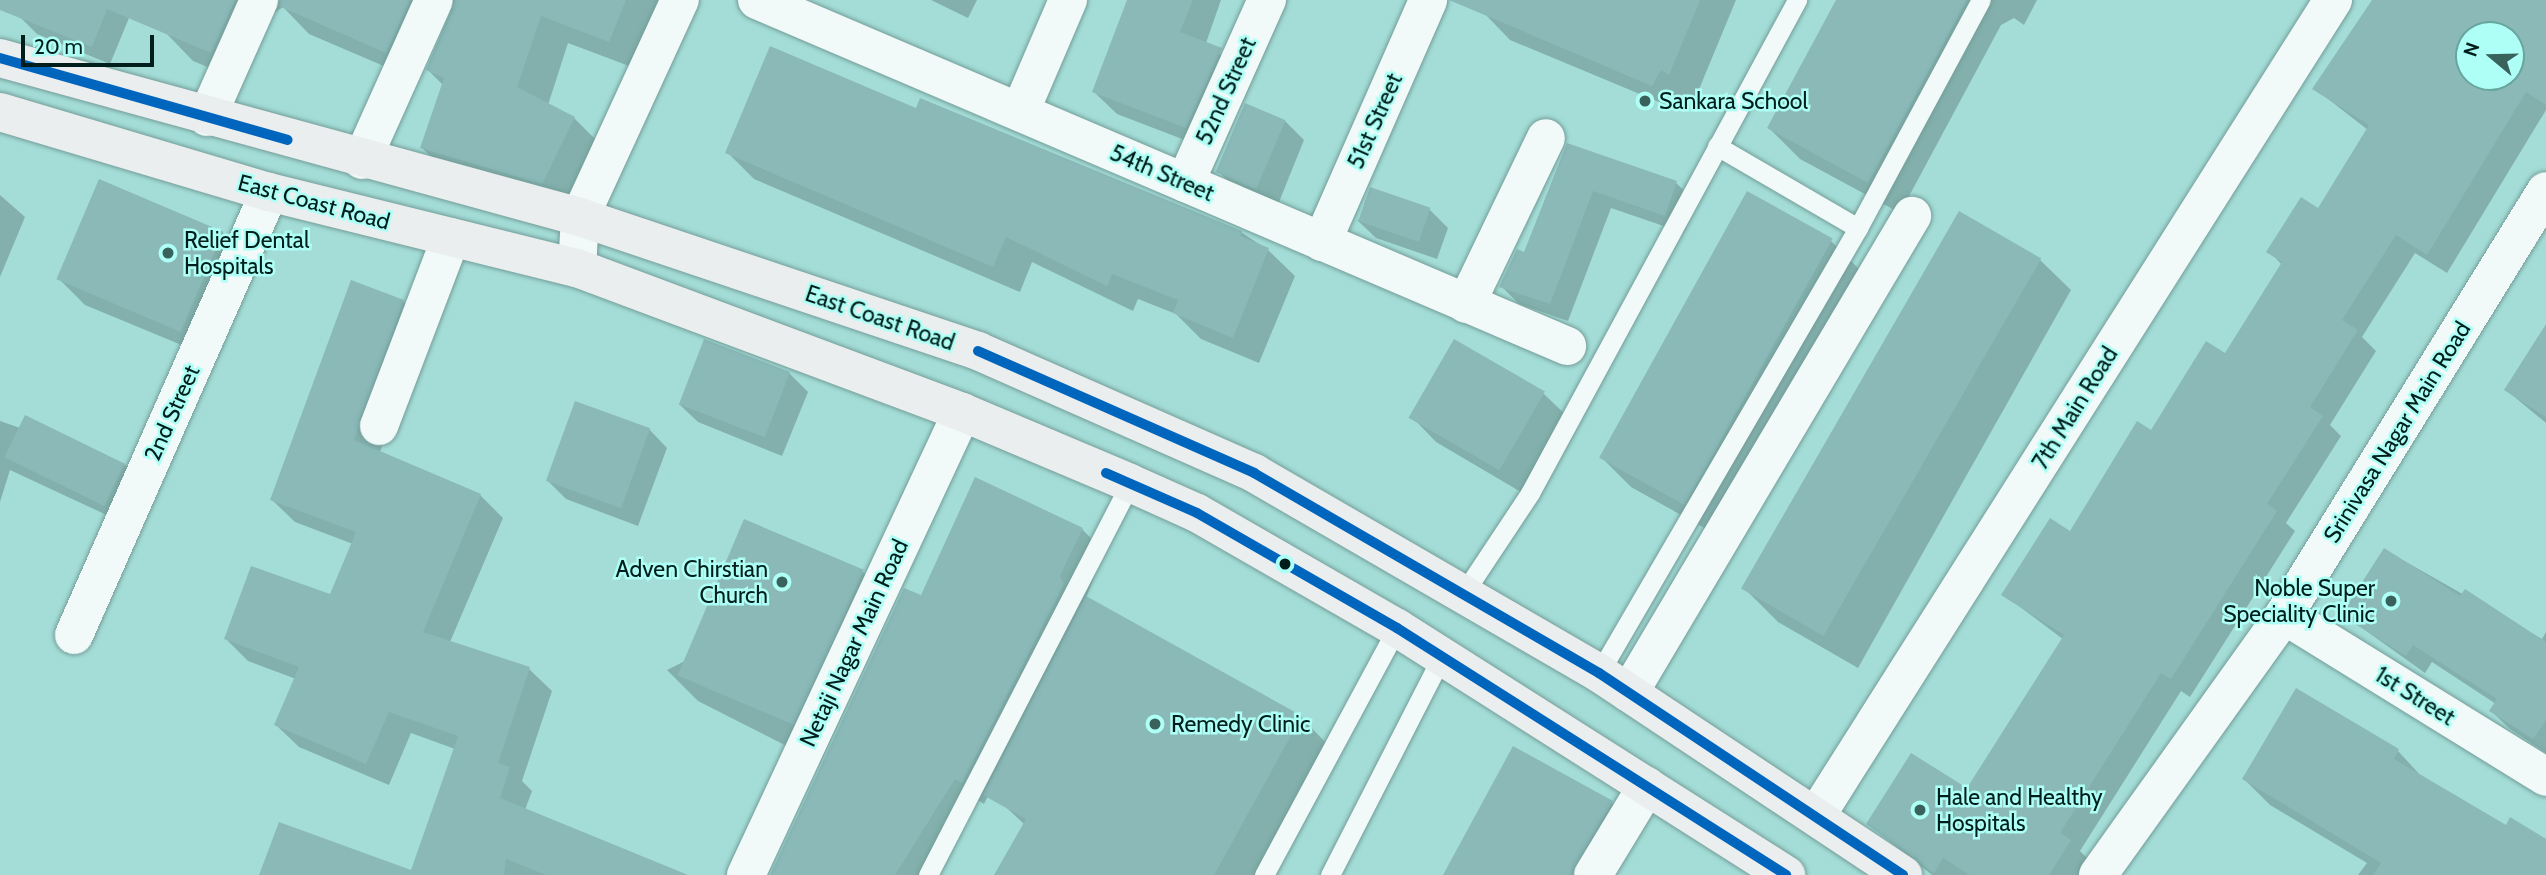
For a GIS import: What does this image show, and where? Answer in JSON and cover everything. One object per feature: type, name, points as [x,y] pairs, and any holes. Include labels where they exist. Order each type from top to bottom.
[{"type":"main road","name":"East Coast Road","points":[[0,58],[362,160],[580,217],[978,351],[1217,454],[1614,683],[1903,875]]},
{"type":"main road","name":"East Coast Road","points":[[0,112],[269,192],[577,268],[962,412],[1130,483],[1197,513],[1397,628],[1786,875]]},
{"type":"street","points":[[207,117],[259,0]]},
{"type":"street","points":[[362,160],[434,0]]},
{"type":"street","points":[[577,268],[580,217],[680,0]]},
{"type":"street","name":"54th Street","points":[[758,0],[1567,346]]},
{"type":"street","points":[[1020,112],[1068,0]]},
{"type":"street","name":"52nd Street","points":[[1185,183],[1267,0]]},
{"type":"street","name":"51st Street","points":[[1322,242],[1428,0]]},
{"type":"street","name":"7th Main Road","points":[[1816,816],[2333,0]]},
{"type":"street","points":[[1466,304],[1546,138]]},
{"type":"street","name":"Srinivasa Nagar Main Road","points":[[2098,875],[2284,615],[2546,191]]},
{"type":"street","name":"2nd Street","points":[[74,635],[269,192]]},
{"type":"street","points":[[1614,683],[1912,216]]},
{"type":"street","points":[[379,426],[451,237]]},
{"type":"street","name":"Netaji Nagar Main Road","points":[[746,875],[962,412]]},
{"type":"street","name":"1st Street","points":[[2284,615],[2546,777]]},
{"type":"street","points":[[1594,875],[1647,786]]},
{"type":"lane","points":[[1463,594],[1530,493],[1797,0]]},
{"type":"lane","points":[[1614,683],[1982,0]]},
{"type":"lane","points":[[1717,146],[1858,228]]},
{"type":"lane","points":[[928,875],[1130,483]]},
{"type":"lane","points":[[1264,875],[1397,628]]},
{"type":"lane","points":[[1330,875],[1441,658]]},
{"type":"building","points":[[0,0],[235,0],[211,53],[107,9],[92,47],[0,10]]},
{"type":"building","points":[[280,0],[410,0],[386,53],[279,6]]},
{"type":"building","points":[[455,0],[626,0],[609,42],[541,16],[517,87],[575,117],[542,184],[420,148],[444,78],[426,70]]},
{"type":"building","points":[[1127,0],[1193,0],[1180,32],[1222,48],[1186,128],[1092,92]]},
{"type":"building","points":[[1449,0],[1700,0],[1669,75],[1661,70],[1652,86]]},
{"type":"building","points":[[1836,0],[1967,0],[1868,183],[1767,128]]},
{"type":"building","points":[[2372,0],[2546,0],[2546,105],[2526,92],[2427,255],[2396,235],[2342,320],[2358,330],[2310,407],[2323,416],[2267,504],[2277,511],[2171,679],[2161,673],[2060,833],[2071,840],[2049,875],[1970,875],[1943,858],[1934,873],[1866,824],[1911,753],[1967,788],[2064,635],[2001,595],[2050,518],[2070,531],[2137,421],[2151,430],[2206,341],[2225,353],[2282,262],[2266,252],[2301,197],[2318,208],[2369,125],[2312,89]]},
{"type":"building","points":[[770,46],[916,108],[920,98],[1242,231],[1240,236],[1269,248],[1233,338],[1173,313],[1178,300],[1112,274],[1107,286],[1006,237],[993,267],[725,153]]},
{"type":"building","points":[[1245,103],[1286,120],[1256,189],[1216,172]]},
{"type":"building","points":[[1567,143],[1677,181],[1665,216],[1593,191],[1550,304],[1499,287],[1517,249],[1524,252]]},
{"type":"building","points":[[99,179],[223,232],[181,332],[56,279]]},
{"type":"building","points":[[1370,187],[1431,208],[1419,242],[1358,221]]},
{"type":"building","points":[[1747,191],[1833,239],[1685,505],[1599,458]]},
{"type":"building","points":[[1959,211],[2041,258],[1823,636],[1741,589]]},
{"type":"building","points":[[351,280],[404,300],[354,440],[481,494],[423,632],[530,667],[498,763],[510,767],[500,798],[688,875],[546,875],[506,859],[504,875],[259,875],[279,822],[411,870],[458,736],[389,712],[366,764],[274,725],[299,667],[224,639],[251,566],[330,594],[356,532],[270,500]]},
{"type":"building","points":[[2546,324],[2546,417],[2504,390]]},
{"type":"building","points":[[704,339],[790,372],[765,437],[679,404]]},
{"type":"building","points":[[1454,339],[1545,392],[1499,470],[1408,418]]},
{"type":"building","points":[[575,401],[650,428],[621,508],[546,481]]},
{"type":"building","points":[[25,415],[125,464],[104,506],[4,457]]},
{"type":"building","points":[[975,477],[1083,528],[1060,576],[1064,584],[962,783],[955,779],[895,875],[770,875],[904,588],[921,595]]},
{"type":"building","points":[[744,519],[864,570],[797,726],[678,675]]},
{"type":"building","points":[[2384,548],[2460,596],[2465,589],[2546,642],[2546,720],[2533,739],[2489,711],[2497,699],[2413,645],[2406,656],[2341,615]]},
{"type":"building","points":[[1086,596],[1302,716],[1214,875],[994,875],[1026,819],[983,795]]},
{"type":"building","points":[[2296,688],[2399,749],[2394,759],[2506,825],[2510,817],[2546,839],[2546,875],[2373,875],[2381,863],[2242,779]]},
{"type":"building","points":[[1513,746],[1613,801],[1571,875],[1443,875]]},
{"type":"transit line","points":[[0,58],[288,140]]},
{"type":"transit line","points":[[978,351],[1254,473],[1599,673],[1903,875]]},
{"type":"transit line","points":[[1106,473],[1197,513],[1397,628],[1786,875]]},
{"type":"place","name":"Sankara School","points":[[1645,101]]},
{"type":"place","name":"Relief Dental Hospitals","points":[[168,253]]},
{"type":"place","name":"Adven Chirstian Church","points":[[782,582]]},
{"type":"place","name":"Noble Super Speciality Clinic","points":[[2391,601]]},
{"type":"place","name":"Remedy Clinic","points":[[1155,724]]},
{"type":"place","name":"Hale and Healthy Hospitals","points":[[1920,810]]}]
